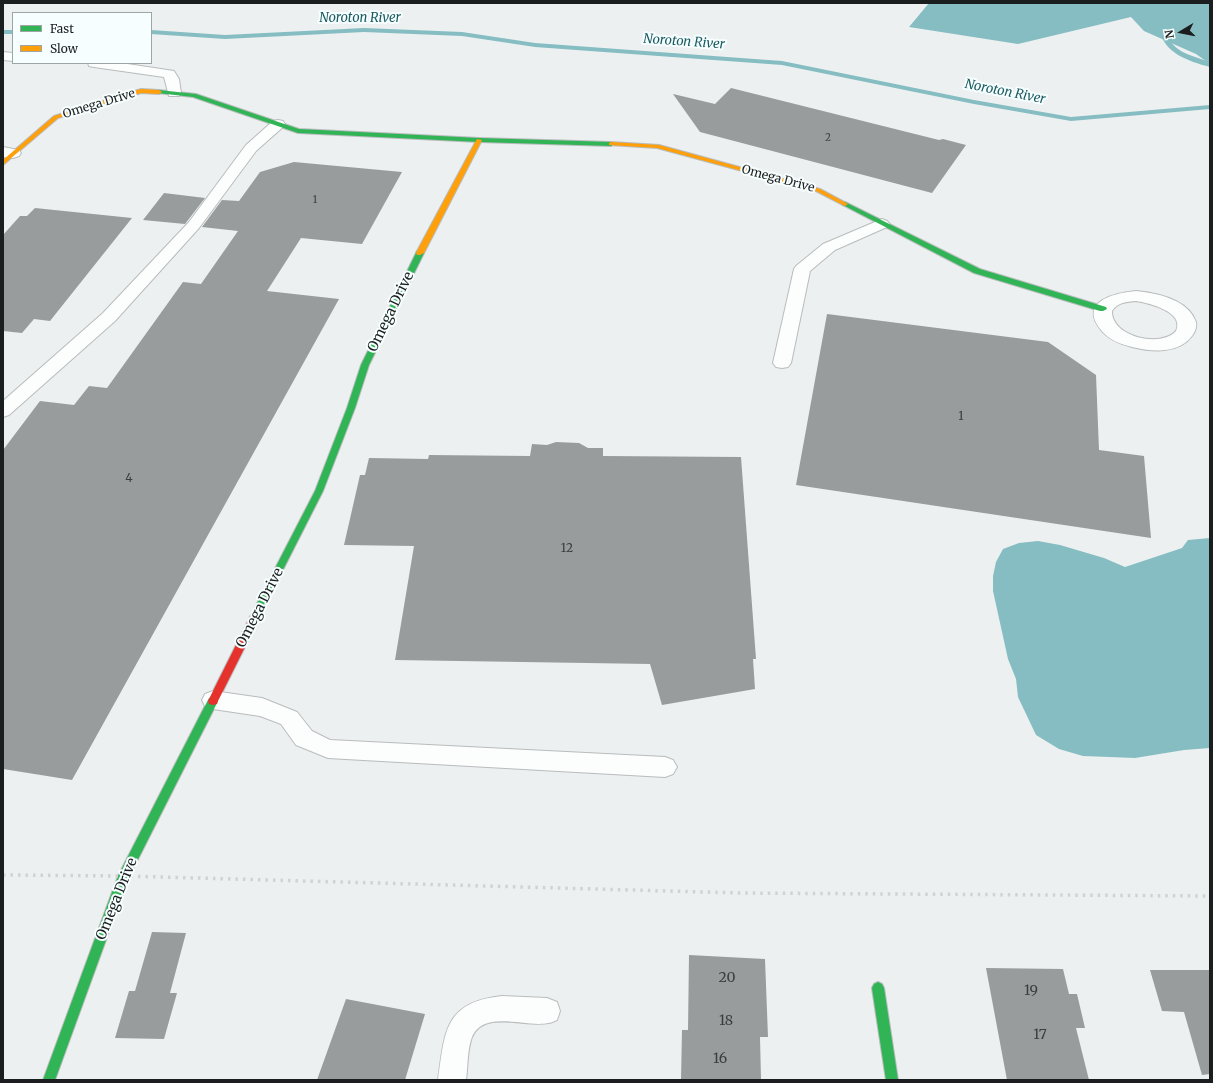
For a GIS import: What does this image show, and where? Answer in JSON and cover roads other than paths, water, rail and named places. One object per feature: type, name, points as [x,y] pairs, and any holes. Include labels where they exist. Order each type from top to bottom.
[{"type":"street","name":"Omega Drive","points":[[6,156],[56,117],[141,91],[194,95],[298,131],[479,140],[657,146],[818,190],[977,272],[1103,309]]},
{"type":"street","name":"Omega Drive","points":[[49,1080],[124,876],[320,491],[366,365],[440,212],[479,140]]},
{"type":"street","points":[[878,988],[892,1080]]},
{"type":"lane","points":[[101,64],[169,74],[172,79],[174,93]]},
{"type":"lane","points":[[3,411],[110,318],[194,225],[251,148],[278,124]]},
{"type":"lane","points":[[782,362],[802,269],[829,247],[882,224]]},
{"type":"lane","points":[[213,700],[262,707],[289,718],[304,738],[328,749],[665,766]]},
{"type":"lane","points":[[452,1080],[458,1041],[464,1025],[480,1012],[500,1008],[547,1011]]},
{"type":"water","points":[[929,3],[1210,3],[1210,64],[1196,54],[1144,31],[1131,17],[1018,44],[909,27]]},
{"type":"water","points":[[1210,538],[1210,748],[1184,750],[1135,758],[1083,756],[1059,749],[1036,735],[1018,697],[1016,679],[1008,659],[993,591],[993,576],[996,562],[1003,549],[1019,543],[1038,541],[1060,545],[1104,558],[1125,567],[1182,548],[1188,540]]},
{"type":"waterway","name":"Noroton River","points":[[1162,28],[1164,38],[1175,51],[1210,65]]},
{"type":"waterway","name":"Noroton River","points":[[152,32],[225,37],[364,30],[462,34],[535,45],[782,63],[974,102],[1071,119],[1210,107]]},
{"type":"waterway","name":"Noroton River","points":[[3,32],[12,32]]},
{"type":"railway","points":[[3,875],[124,876],[740,893],[1210,896]]}]
